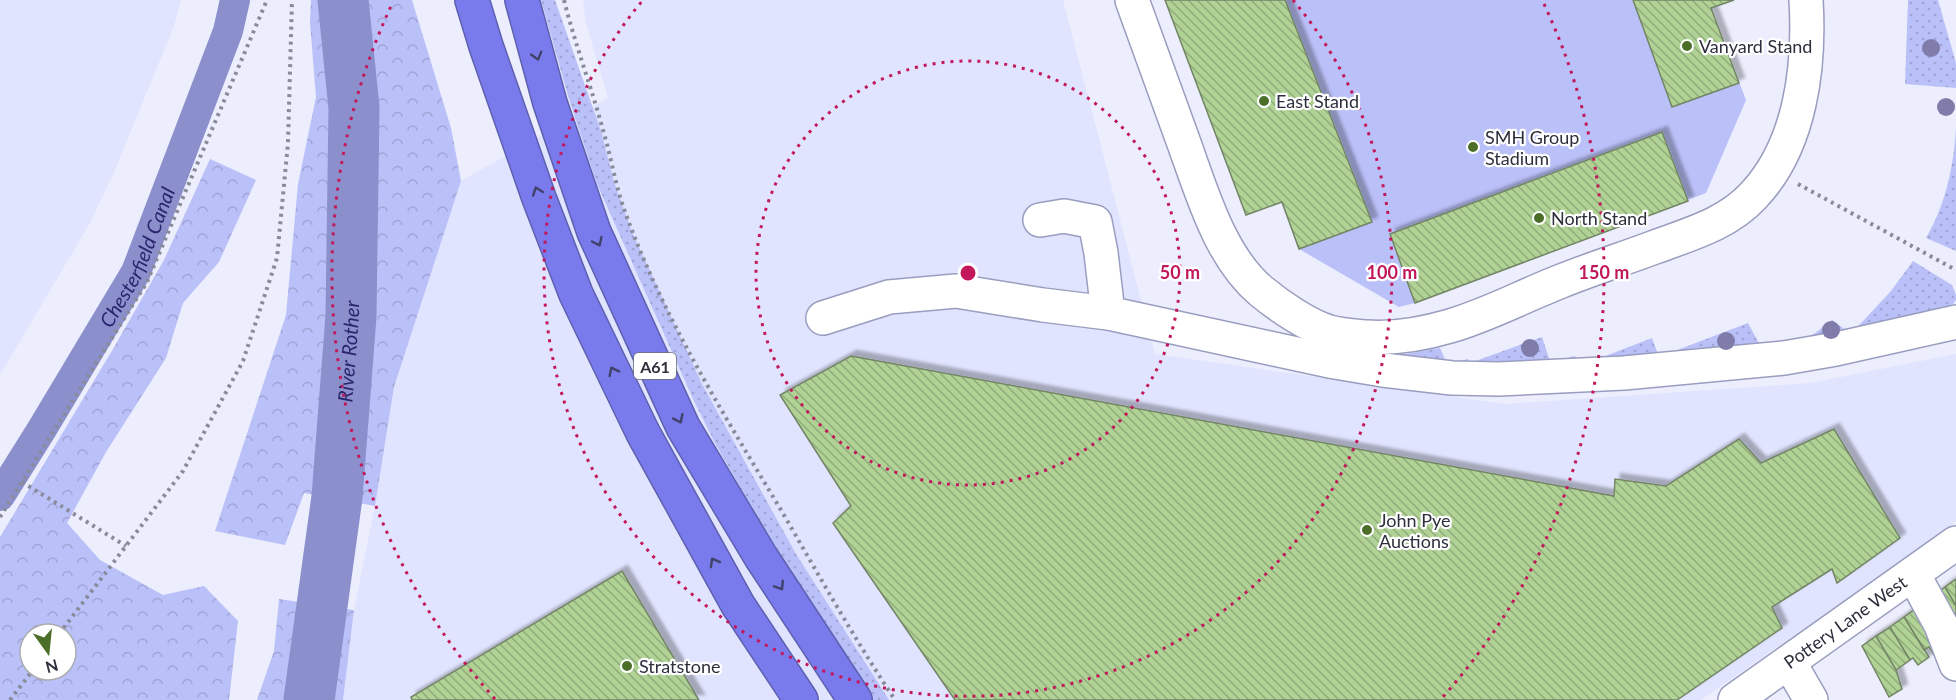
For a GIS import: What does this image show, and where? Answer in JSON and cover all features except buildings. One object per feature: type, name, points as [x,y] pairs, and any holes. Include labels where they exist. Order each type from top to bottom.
[{"type":"highway","name":"A61","points":[[472,0],[539,198],[576,294],[643,433],[738,605],[801,700]]},
{"type":"highway","name":"A61","points":[[522,0],[550,103],[594,232],[683,427],[761,556],[855,700]]},
{"type":"street","points":[[1132,0],[1211,215],[1234,261],[1259,290],[1293,314],[1329,332],[1367,337],[1410,336],[1452,325],[1718,223],[1736,211],[1754,195],[1772,171],[1791,132],[1804,80],[1808,28],[1806,0]]},
{"type":"street","points":[[1040,220],[1064,216],[1095,222],[1108,313]]},
{"type":"street","points":[[823,318],[890,297],[956,291],[1108,313],[1372,369],[1452,378],[1499,379],[1624,373],[1784,358],[1836,349],[1956,322]]},
{"type":"street","name":"Pottery Lane West","points":[[1734,700],[1956,543]]},
{"type":"street","points":[[1913,574],[1941,625],[1956,664]]},
{"type":"street","points":[[1789,662],[1811,700]]},
{"type":"path","points":[[0,517],[147,282],[267,0]]},
{"type":"path","points":[[68,622],[183,471],[243,361],[277,258],[288,143],[292,0]]},
{"type":"path","points":[[564,0],[575,45],[604,130],[623,208],[654,283],[695,365],[737,438],[829,595],[895,700]]},
{"type":"path","points":[[1772,171],[1956,270]]},
{"type":"path","points":[[21,482],[126,546]]},
{"type":"path","points":[[10,700],[24,682]]},
{"type":"shaded area","points":[[0,0],[181,0],[174,26],[115,170],[90,223],[0,375]]},
{"type":"shaded area","points":[[583,0],[1063,0],[1155,354],[1505,404],[1811,383],[1956,354],[1956,522],[1701,700],[343,700],[354,610],[375,506],[394,387],[461,181],[608,98],[586,23]]},
{"type":"green space","points":[[311,0],[412,0],[451,128],[461,181],[394,387],[375,506],[304,493],[285,545],[215,531],[286,315],[298,184],[316,97],[310,23]]},
{"type":"green space","points":[[541,0],[555,0],[601,131],[614,182],[632,232],[702,384],[796,554],[889,700],[872,700],[762,525],[716,445],[694,401],[597,184],[568,96]]},
{"type":"green space","name":"SMH Group Stadium","points":[[1165,0],[1734,0],[1711,9],[1746,100],[1706,193],[1415,303],[1399,307],[1299,249],[1281,202],[1246,215]]},
{"type":"green space","points":[[1908,0],[1938,0],[1956,63],[1956,88],[1905,84]]},
{"type":"green space","points":[[1956,127],[1956,251],[1926,238],[1939,212],[1948,184]]},
{"type":"green space","points":[[210,159],[256,180],[219,262],[183,303],[166,358],[106,452],[67,523],[100,560],[163,595],[204,586],[238,621],[229,700],[0,700],[0,537],[164,260]]},
{"type":"green space","points":[[1913,261],[1952,285],[1956,295],[1953,304],[1925,315],[1821,342],[1757,351],[1522,371],[1472,370],[1369,359],[1369,353],[1405,354],[1440,348],[1447,364],[1468,359],[1470,363],[1542,337],[1551,364],[1574,356],[1582,361],[1590,362],[1652,338],[1659,357],[1748,323],[1761,347],[1806,340],[1832,320],[1851,334],[1891,291]]},
{"type":"green space","points":[[279,599],[354,610],[343,700],[257,700],[274,651]]},
{"type":"waterway","name":"Chesterfield Canal","points":[[0,496],[136,272],[228,31],[235,0]]},
{"type":"waterway","name":"River Rother","points":[[309,700],[337,497],[351,316],[354,108],[343,0]]},
{"type":"place","name":"Vanyard Stand","points":[[1687,46]]},
{"type":"place","name":"East Stand","points":[[1264,101]]},
{"type":"place","name":"SMH Group Stadium","points":[[1473,147]]},
{"type":"place","name":"North Stand","points":[[1539,218]]},
{"type":"place","name":"John Pye Auctions","points":[[1367,530]]},
{"type":"place","name":"Stratstone","points":[[627,666]]}]
